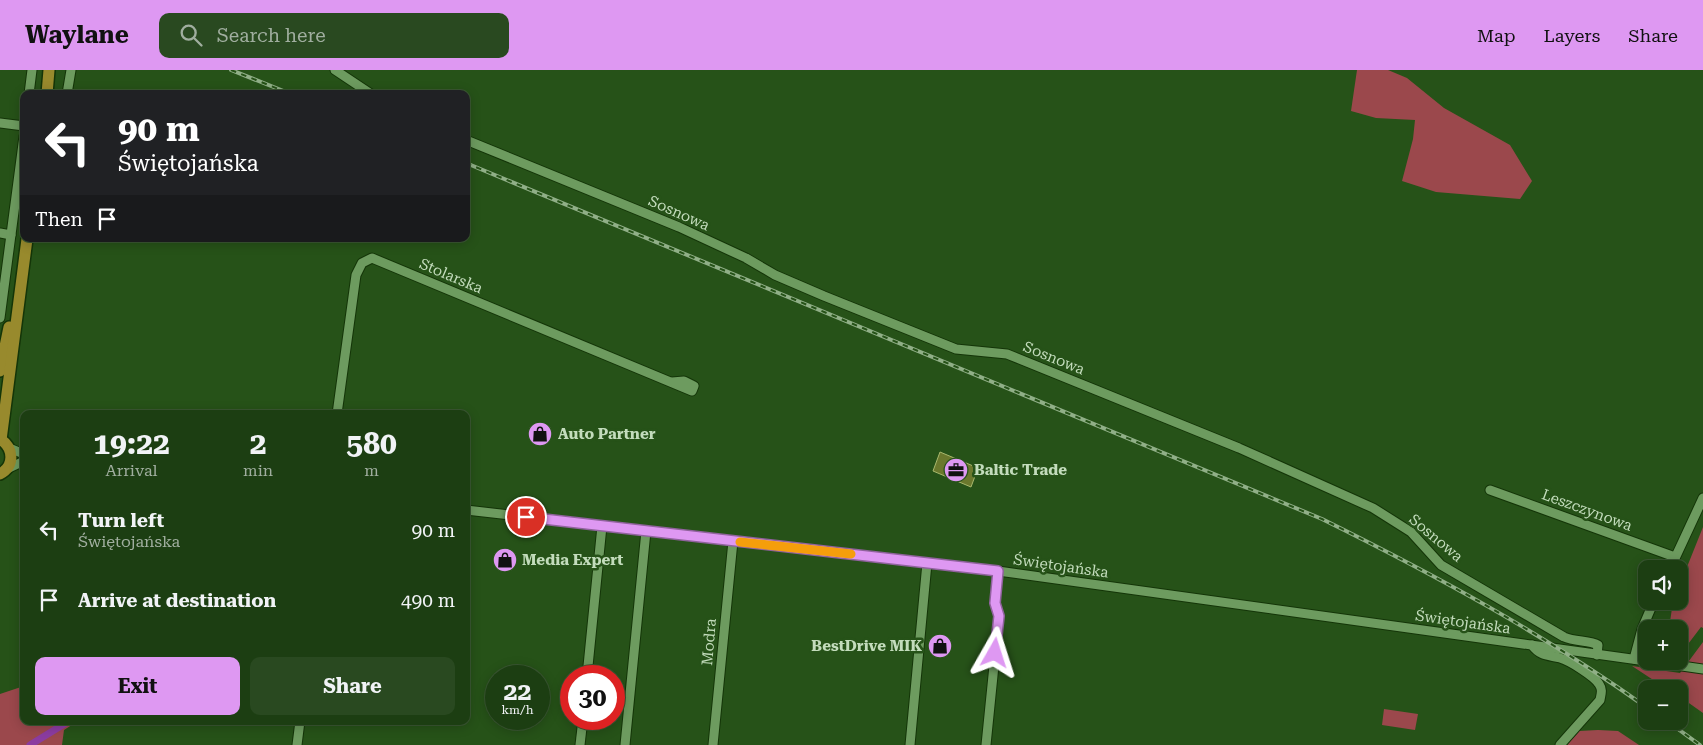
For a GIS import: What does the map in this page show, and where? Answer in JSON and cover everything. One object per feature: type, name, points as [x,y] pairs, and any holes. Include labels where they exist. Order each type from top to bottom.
[{"type":"main road","points":[[47,90],[49,71]]},
{"type":"main road","points":[[4,472],[12,459],[4,442],[27,242]]},
{"type":"main road","points":[[0,371],[25,257]]},
{"type":"street","points":[[30,90],[32,70]]},
{"type":"street","points":[[68,90],[71,70]]},
{"type":"street","points":[[335,70],[365,90]]},
{"type":"street","points":[[0,123],[20,126]]},
{"type":"street","name":"Sosnowa","points":[[470,142],[679,227],[824,296],[956,349],[1007,354],[1240,448],[1367,506],[1411,532],[1442,565],[1564,638],[1579,642],[1593,642],[1598,645],[1597,655]]},
{"type":"street","points":[[0,318],[20,166]]},
{"type":"street","points":[[0,233],[11,234]]},
{"type":"street","name":"Stolarska","points":[[338,410],[356,275],[362,262],[372,258],[672,382]]},
{"type":"street","points":[[4,442],[20,452]]},
{"type":"street","points":[[4,472],[20,463]]},
{"type":"street","name":"Leszczynowa","points":[[1490,490],[1675,557]]},
{"type":"street","points":[[1674,560],[1703,498]]},
{"type":"street","name":"Świętojańska","points":[[470,510],[998,571],[1638,660]]},
{"type":"street","points":[[588,665],[602,526]]},
{"type":"street","points":[[624,745],[646,531]]},
{"type":"street","name":"Modra","points":[[713,745],[733,541]]},
{"type":"street","points":[[910,745],[927,563]]},
{"type":"street","points":[[986,745],[999,616],[995,603],[998,571]]},
{"type":"street","points":[[1634,659],[1642,628],[1650,610]]},
{"type":"street","name":"Świętojańska","points":[[1532,645],[1541,654],[1560,658],[1582,671],[1594,679],[1602,691],[1600,700],[1560,745]]},
{"type":"street","name":"Świętojańska","points":[[1688,667],[1703,669]]},
{"type":"street","points":[[298,745],[300,725]]},
{"type":"street","points":[[580,745],[582,730]]},
{"type":"shaded area","points":[[1357,70],[1388,70],[1407,78],[1444,108],[1510,145],[1532,181],[1520,199],[1436,192],[1402,181],[1413,139],[1415,120],[1376,118],[1351,111]]},
{"type":"shaded area","points":[[1703,527],[1703,628],[1701,627],[1688,644],[1688,620],[1670,620],[1672,610],[1688,610],[1688,564]]},
{"type":"shaded area","points":[[1703,642],[1703,713],[1688,702],[1688,680],[1653,680],[1638,670],[1659,670],[1680,673],[1682,670],[1688,670],[1688,662]]},
{"type":"shaded area","points":[[20,687],[20,725],[72,725],[64,730],[62,745],[0,745],[0,694]]},
{"type":"shaded area","points":[[1384,709],[1418,714],[1415,730],[1382,725]]},
{"type":"shaded area","points":[[1579,731],[1618,731],[1639,745],[1567,745]]},
{"type":"building","name":"Baltic Trade","points":[[940,452],[978,468],[971,487],[933,471]]},
{"type":"waterway","points":[[30,745],[62,725]]},
{"type":"railway","points":[[231,70],[281,90]]},
{"type":"railway","points":[[470,165],[1322,519],[1447,584],[1528,630],[1638,701]]},
{"type":"railway","points":[[1679,730],[1700,745]]},
{"type":"slow traffic","points":[[740,542],[851,554]]},
{"type":"place","name":"Auto Partner","points":[[540,434]]},
{"type":"place","name":"Baltic Trade","points":[[956,470]]},
{"type":"place","name":"Media Expert","points":[[505,560]]},
{"type":"place","name":"BestDrive MIK","points":[[940,646]]},
{"type":"route","points":[[526,517],[998,571],[995,603],[999,616],[995,653]]}]
